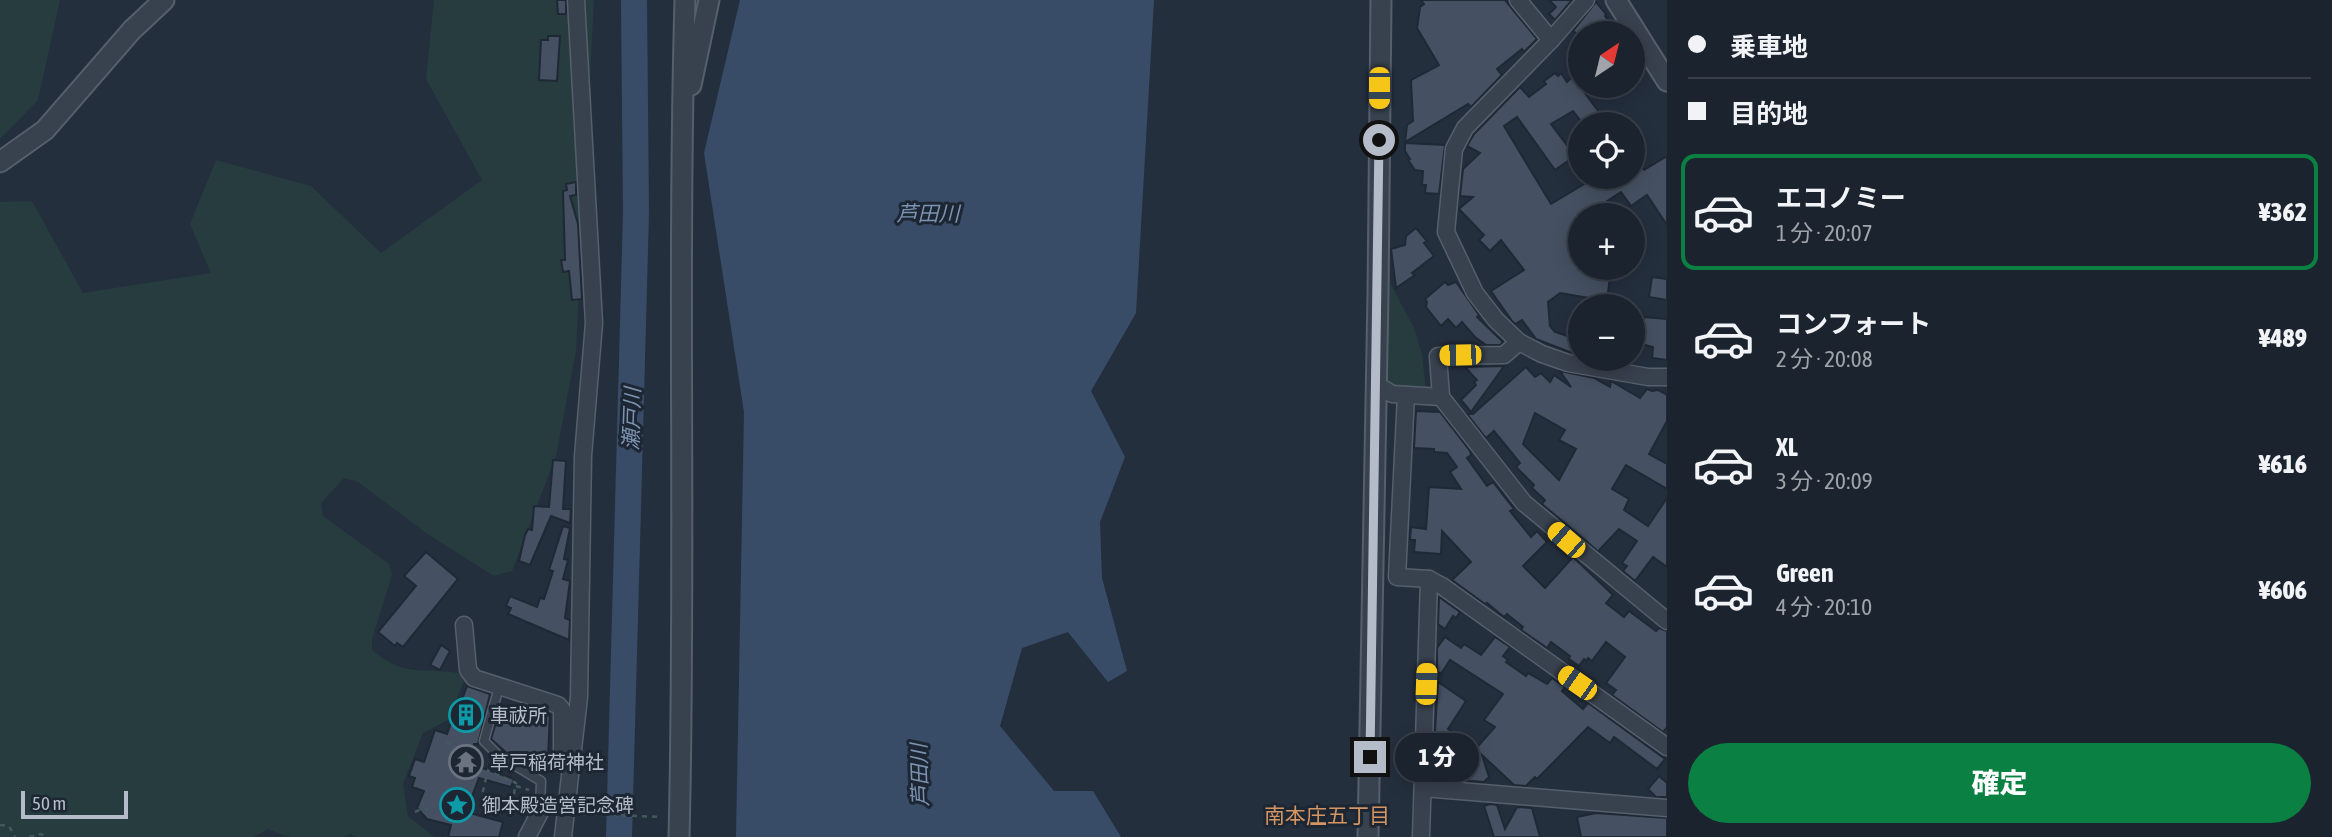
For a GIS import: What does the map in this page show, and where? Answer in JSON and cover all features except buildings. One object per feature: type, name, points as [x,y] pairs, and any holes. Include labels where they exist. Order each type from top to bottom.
[{"type":"street","points":[[0,162],[45,130],[132,30],[164,0]]},
{"type":"street","points":[[563,837],[579,697],[583,456],[594,323],[576,0]]},
{"type":"street","points":[[685,0],[694,20],[704,26]]},
{"type":"street","points":[[679,837],[683,535],[682,120],[685,0]]},
{"type":"street","points":[[682,120],[709,0]]},
{"type":"street","points":[[1518,0],[1551,40]]},
{"type":"street","points":[[1586,0],[1465,128],[1454,149],[1446,232],[1475,293],[1496,320],[1519,342],[1568,363],[1648,377],[1667,377]]},
{"type":"street","points":[[1616,0],[1667,81]]},
{"type":"street","points":[[1368,837],[1382,4]]},
{"type":"street","points":[[1519,342],[1504,355],[1438,356],[1441,397],[1524,503],[1667,621]]},
{"type":"street","points":[[1376,384],[1392,394],[1441,397]]},
{"type":"street","points":[[1406,395],[1397,577],[1429,579],[1443,586],[1667,747]]},
{"type":"street","points":[[1421,837],[1429,579]]},
{"type":"street","points":[[464,625],[467,670],[474,678],[553,702],[562,710],[563,774],[567,787]]},
{"type":"street","points":[[1423,788],[1667,808]]},
{"type":"street","points":[[527,837],[540,812]]},
{"type":"lane","points":[[499,687],[484,741],[499,756],[541,781],[540,812]]},
{"type":"path","points":[[446,743],[454,745]]},
{"type":"path","points":[[488,770],[516,783],[510,804],[482,795],[488,770]]},
{"type":"path","points":[[415,812],[424,808],[433,811]]},
{"type":"path","points":[[582,814],[672,817]]},
{"type":"path","points":[[0,825],[9,826],[15,837]]},
{"type":"path","points":[[29,837],[41,834],[47,837]]},
{"type":"green space","points":[[0,0],[60,0],[38,100],[0,139]]},
{"type":"green space","points":[[434,0],[594,0],[576,351],[556,456],[512,571],[494,576],[429,535],[358,482],[344,478],[321,503],[323,516],[389,564],[392,575],[372,639],[372,650],[394,665],[413,670],[458,673],[464,681],[448,720],[423,733],[403,784],[408,816],[434,837],[356,837],[350,834],[344,837],[289,837],[268,829],[254,837],[0,837],[0,202],[32,201],[83,293],[211,273],[190,224],[216,160],[311,186],[381,253],[482,180],[426,79]]},
{"type":"green space","points":[[1390,283],[1414,328],[1422,354],[1426,393],[1386,390]]},
{"type":"water","name":"芦田川","points":[[740,0],[1154,0],[1136,313],[1091,391],[1125,457],[1100,522],[1102,578],[1127,671],[1108,682],[1068,632],[1022,648],[1000,726],[1054,791],[1093,791],[1121,837],[736,837],[744,412],[704,153]]},
{"type":"waterway","name":"瀬戸川","points":[[619,837],[636,213],[634,0]]},
{"type":"place","name":"車祓所","points":[[466,715]]},
{"type":"place","name":"草戸稲荷神社","points":[[466,762]]},
{"type":"place","name":"御本殿造営記念碑","points":[[457,805]]},
{"type":"district","name":"南本庄五丁目","points":[[1327,815]]},
{"type":"route","points":[[1370,757],[1379,140]]}]
